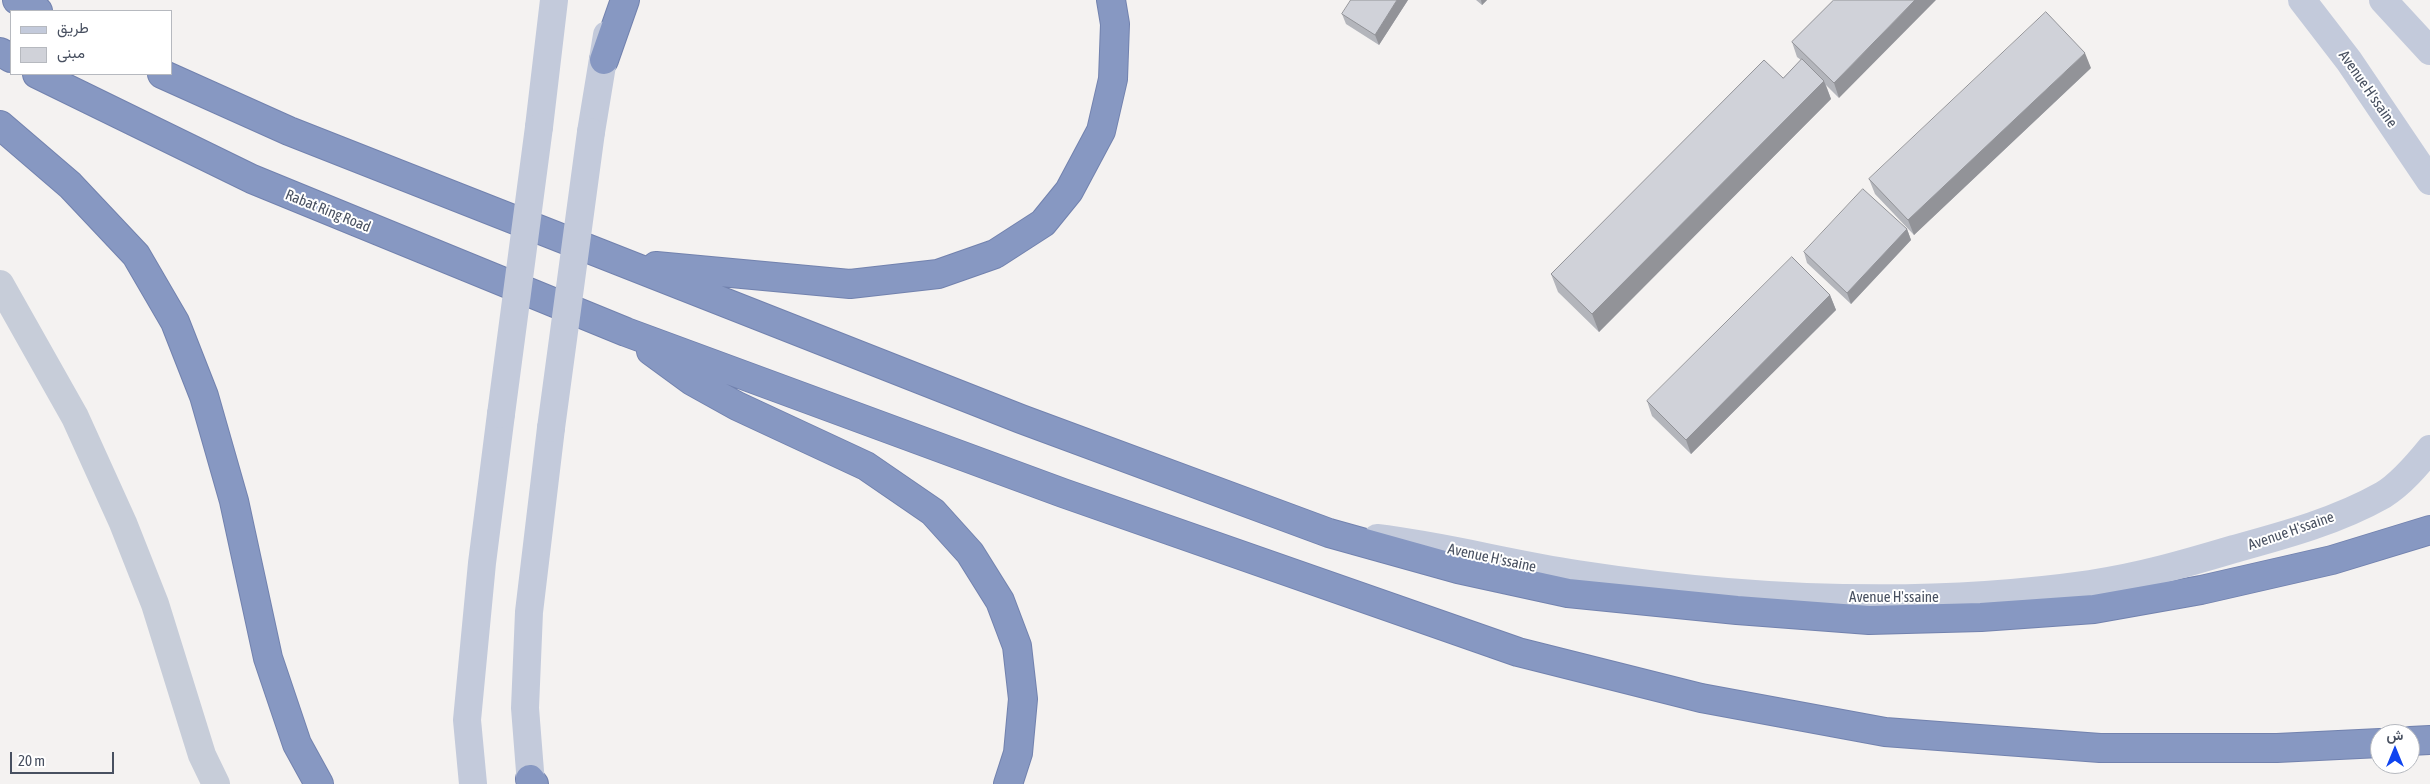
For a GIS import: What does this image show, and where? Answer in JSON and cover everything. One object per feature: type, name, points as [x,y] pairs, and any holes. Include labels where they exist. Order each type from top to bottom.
[{"type":"highway","points":[[16,0],[36,10]]},
{"type":"highway","points":[[604,60],[624,0]]},
{"type":"highway","points":[[619,262],[785,280],[850,284],[938,274],[995,254],[1043,223],[1069,191],[1101,131],[1113,79],[1115,24],[1111,0]]},
{"type":"highway","name":"Rabat Ring Road","points":[[40,75],[252,179],[626,332]]},
{"type":"highway","points":[[164,75],[289,131],[619,262],[1101,449],[1329,533],[1458,569],[1568,593],[1737,610],[1869,620],[1981,617],[2094,609],[2201,590],[2332,560],[2430,530]]},
{"type":"highway","points":[[0,125],[70,185],[136,255],[175,322],[204,396],[234,501],[268,658],[298,744],[319,784]]},
{"type":"highway","points":[[626,332],[1063,493],[1518,652],[1701,698],[1884,732],[2100,748],[2277,748],[2370,743]]},
{"type":"highway","points":[[626,332],[692,381],[730,402],[866,466],[932,512],[970,553],[1000,601],[1017,646],[1023,700],[1018,753],[1008,784]]},
{"type":"street","points":[[473,784],[467,720],[482,563],[554,0]]},
{"type":"street","points":[[532,782],[525,708],[529,612],[551,428],[591,132],[604,60],[612,0]]},
{"type":"street","name":"Avenue H'ssaine","points":[[2302,0],[2349,61],[2430,181]]},
{"type":"street","points":[[2383,0],[2430,51]]},
{"type":"street","points":[[0,284],[75,417],[123,523],[155,604],[202,755],[216,784]]},
{"type":"street","name":"Avenue H'ssaine","points":[[1329,533],[1433,545],[1481,557],[1566,572],[1685,589],[1826,597],[1970,597],[2092,584],[2190,562],[2313,527],[2385,494],[2430,449]]},
{"type":"building","points":[[1351,0],[1397,0],[1375,35],[1342,14]]},
{"type":"building","points":[[1834,0],[1915,0],[1834,83],[1792,42]]},
{"type":"building","points":[[2046,12],[2085,53],[1908,220],[1869,179]]},
{"type":"building","points":[[1802,59],[1824,81],[1592,314],[1551,274],[1764,60],[1783,78]]},
{"type":"building","points":[[1863,189],[1907,229],[1847,293],[1804,252]]},
{"type":"building","points":[[1792,257],[1830,295],[1686,440],[1647,401]]}]
